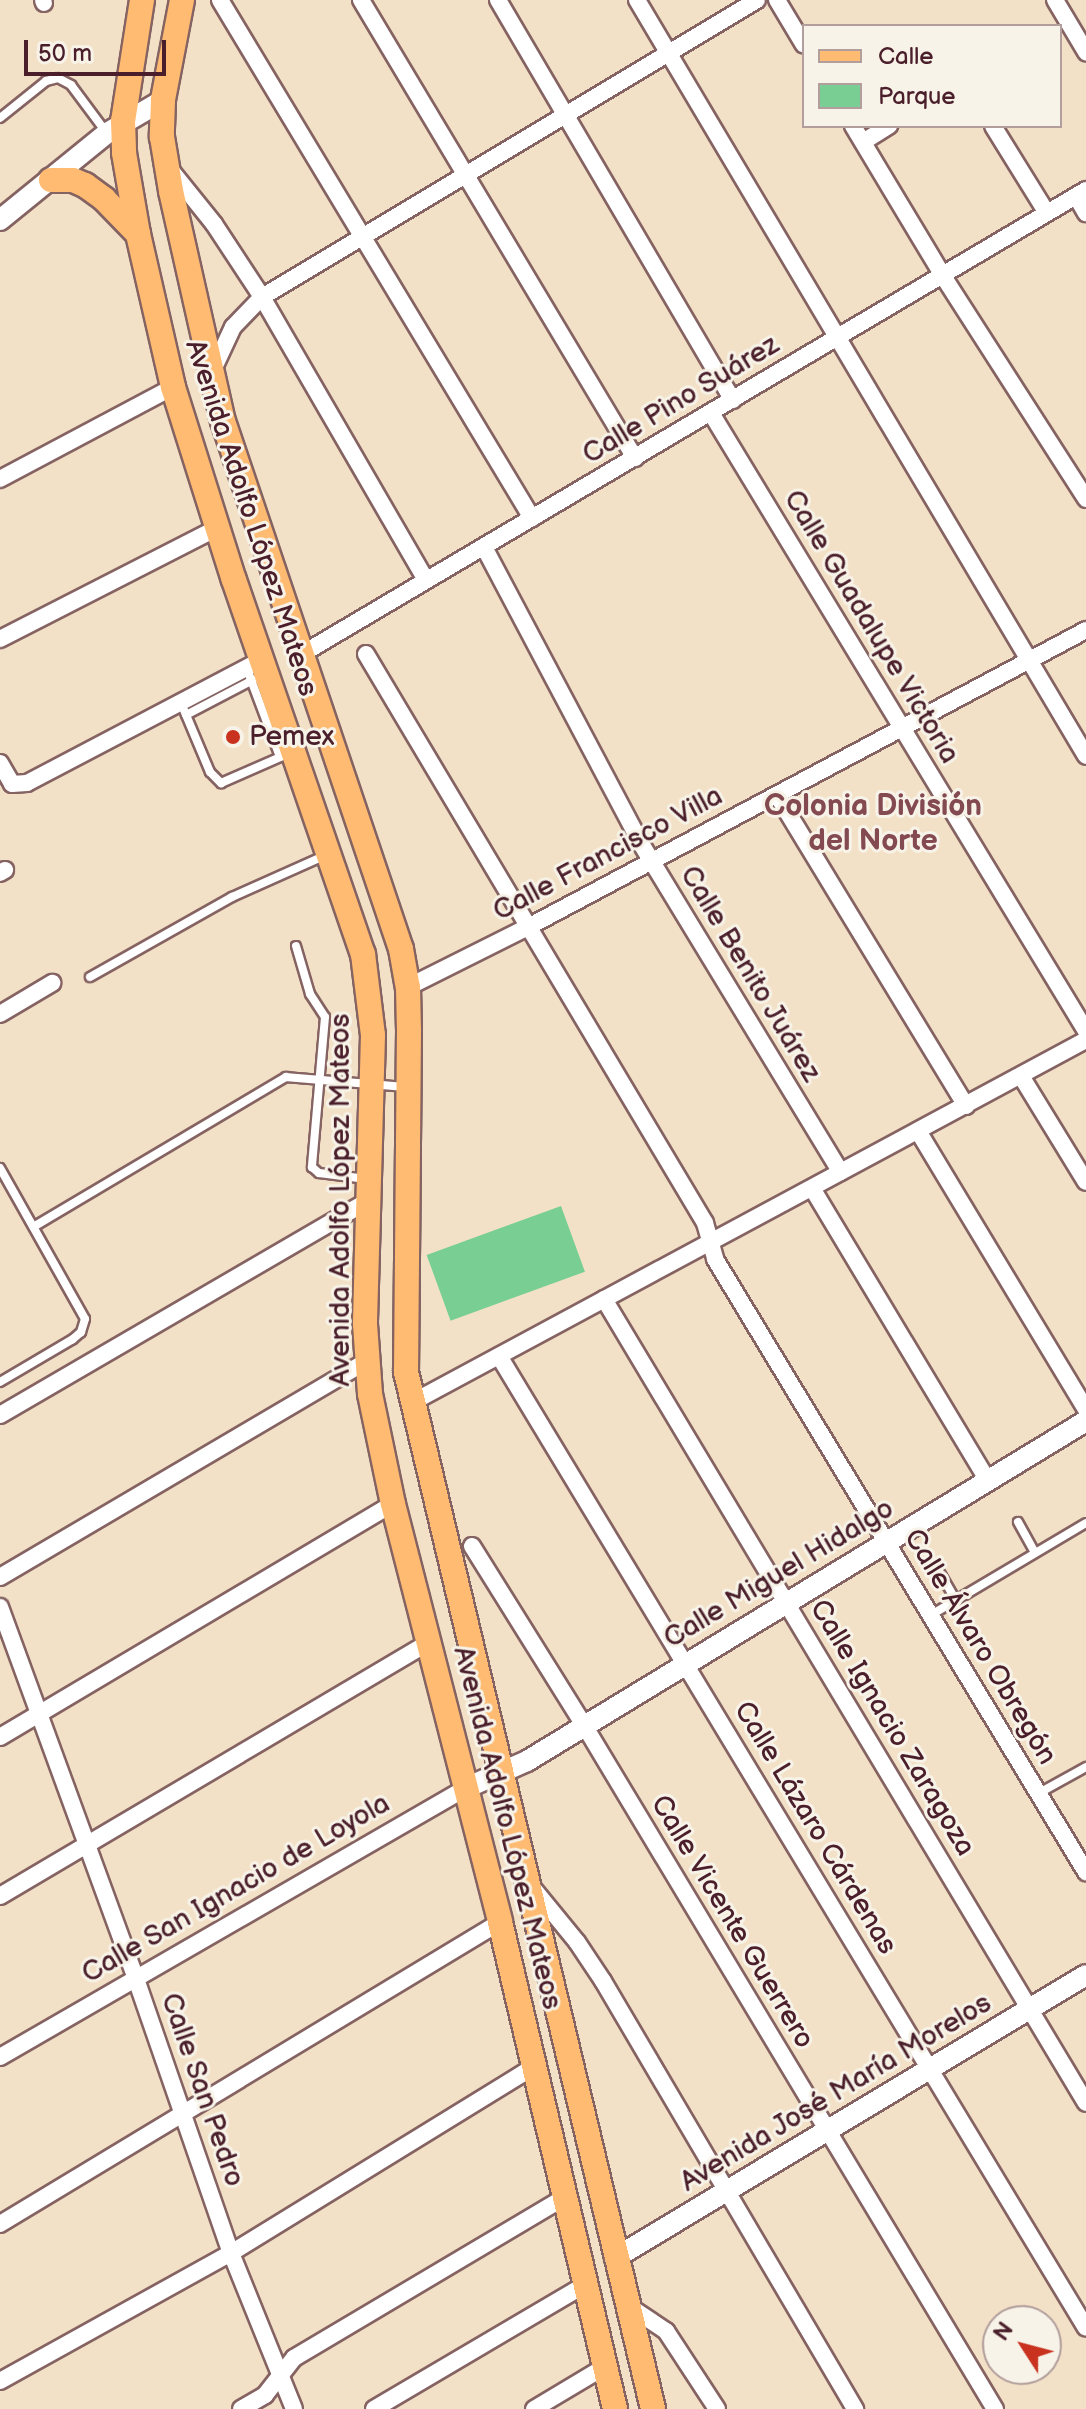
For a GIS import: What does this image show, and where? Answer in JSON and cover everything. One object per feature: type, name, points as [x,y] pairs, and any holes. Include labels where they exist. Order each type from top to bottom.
[{"type":"main road","name":"Avenida Adolfo López Mateos","points":[[142,0],[115,127],[124,153],[138,234],[173,387],[219,527],[257,670],[287,754],[330,853],[363,954],[370,989],[367,1361],[393,1504],[500,1922],[615,2409]]},
{"type":"main road","name":"Avenida Adolfo López Mateos","points":[[182,0],[163,100],[162,137],[167,165],[223,421],[387,905],[408,987],[404,1348],[413,1402],[653,2409]]},
{"type":"main road","points":[[51,180],[73,180],[85,185],[104,199],[138,234]]},
{"type":"main road","points":[[234,580],[273,564]]},
{"type":"street","points":[[220,0],[532,518]]},
{"type":"street","points":[[361,0],[635,458]]},
{"type":"street","points":[[498,0],[733,400]]},
{"type":"street","points":[[637,0],[1086,756]]},
{"type":"street","points":[[211,374],[233,327],[262,297],[757,0]]},
{"type":"street","points":[[777,0],[802,42]]},
{"type":"street","points":[[1055,0],[1062,23],[1086,52]]},
{"type":"street","points":[[0,220],[115,127],[163,100]]},
{"type":"street","points":[[854,128],[943,276],[1086,499]]},
{"type":"street","points":[[863,142],[886,128]]},
{"type":"street","points":[[994,128],[1047,213]]},
{"type":"street","points":[[167,165],[214,224],[262,297],[426,580]]},
{"type":"street","points":[[1081,193],[1086,213]]},
{"type":"street","name":"Calle Pino Suárez","points":[[302,654],[1081,193]]},
{"type":"street","points":[[0,479],[173,387]]},
{"type":"street","name":"Calle Guadalupe Victoria","points":[[711,413],[1086,1031]]},
{"type":"street","points":[[0,639],[219,527]]},
{"type":"street","name":"Calle Benito Juárez","points":[[484,547],[650,860],[841,1172]]},
{"type":"street","name":"Calle Francisco Villa","points":[[408,987],[528,927],[1086,630]]},
{"type":"street","points":[[366,654],[705,1223],[711,1241]]},
{"type":"street","points":[[0,763],[12,784],[27,783],[184,709],[257,670]]},
{"type":"street","points":[[777,795],[966,1106]]},
{"type":"street","points":[[0,1014],[52,983]]},
{"type":"street","points":[[413,1402],[1086,1040]]},
{"type":"street","points":[[1021,1076],[1086,1182]]},
{"type":"street","points":[[918,1131],[1086,1410]]},
{"type":"street","points":[[812,1188],[988,1481]]},
{"type":"street","points":[[0,1415],[368,1190]]},
{"type":"street","name":"Calle Álvaro Obregón","points":[[711,1241],[715,1259],[1086,1872]]},
{"type":"street","name":"Calle Ignacio Zaragoza","points":[[604,1299],[1086,2103]]},
{"type":"street","name":"Calle Lázaro Cárdenas","points":[[499,1356],[1086,2328]]},
{"type":"street","points":[[0,1577],[367,1361]]},
{"type":"street","name":"Calle Miguel Hidalgo","points":[[501,1773],[1086,1421]]},
{"type":"street","points":[[0,1737],[393,1504]]},
{"type":"street","name":"Calle Vicente Guerrero","points":[[472,1546],[584,1725],[995,2409]]},
{"type":"street","name":"Calle San Pedro","points":[[0,1607],[136,1979],[231,2253],[294,2409]]},
{"type":"street","points":[[0,1896],[430,1642]]},
{"type":"street","name":"Calle San Ignacio de Loyola","points":[[0,2057],[466,1788],[501,1773]]},
{"type":"street","points":[[525,1880],[577,1942],[603,1981],[724,2193],[855,2409]]},
{"type":"street","points":[[0,2224],[184,2116],[500,1922]]},
{"type":"street","name":"Avenida José María Morelos","points":[[615,2258],[1086,1975]]},
{"type":"street","points":[[0,2381],[231,2253],[535,2066]]},
{"type":"street","points":[[241,2409],[265,2395],[294,2358],[565,2197]]},
{"type":"street","points":[[374,2409],[586,2284]]},
{"type":"street","points":[[627,2305],[666,2331],[682,2350],[717,2409]]},
{"type":"street","points":[[534,2409],[606,2366]]},
{"type":"lane","points":[[0,118],[46,81],[58,78],[71,85],[115,127]]},
{"type":"lane","points":[[184,709],[210,772],[221,783],[287,754]]},
{"type":"lane","points":[[90,977],[232,897],[330,853]]},
{"type":"lane","points":[[296,946],[310,994],[325,1017],[312,1167],[319,1173],[368,1190]]},
{"type":"lane","points":[[35,1226],[292,1076],[408,1087]]},
{"type":"lane","points":[[0,1168],[83,1311],[84,1325],[73,1339],[0,1382]]},
{"type":"lane","points":[[1018,1522],[1035,1553]]},
{"type":"lane","points":[[931,1615],[1086,1523]]},
{"type":"lane","points":[[939,1571],[956,1601]]},
{"type":"lane","points":[[1039,1794],[1086,1767]]},
{"type":"green space","points":[[561,1206],[585,1272],[451,1321],[427,1255]]},
{"type":"place","name":"Pemex","points":[[233,737]]},
{"type":"district","name":"Colonia División del Norte","points":[[873,823]]}]
